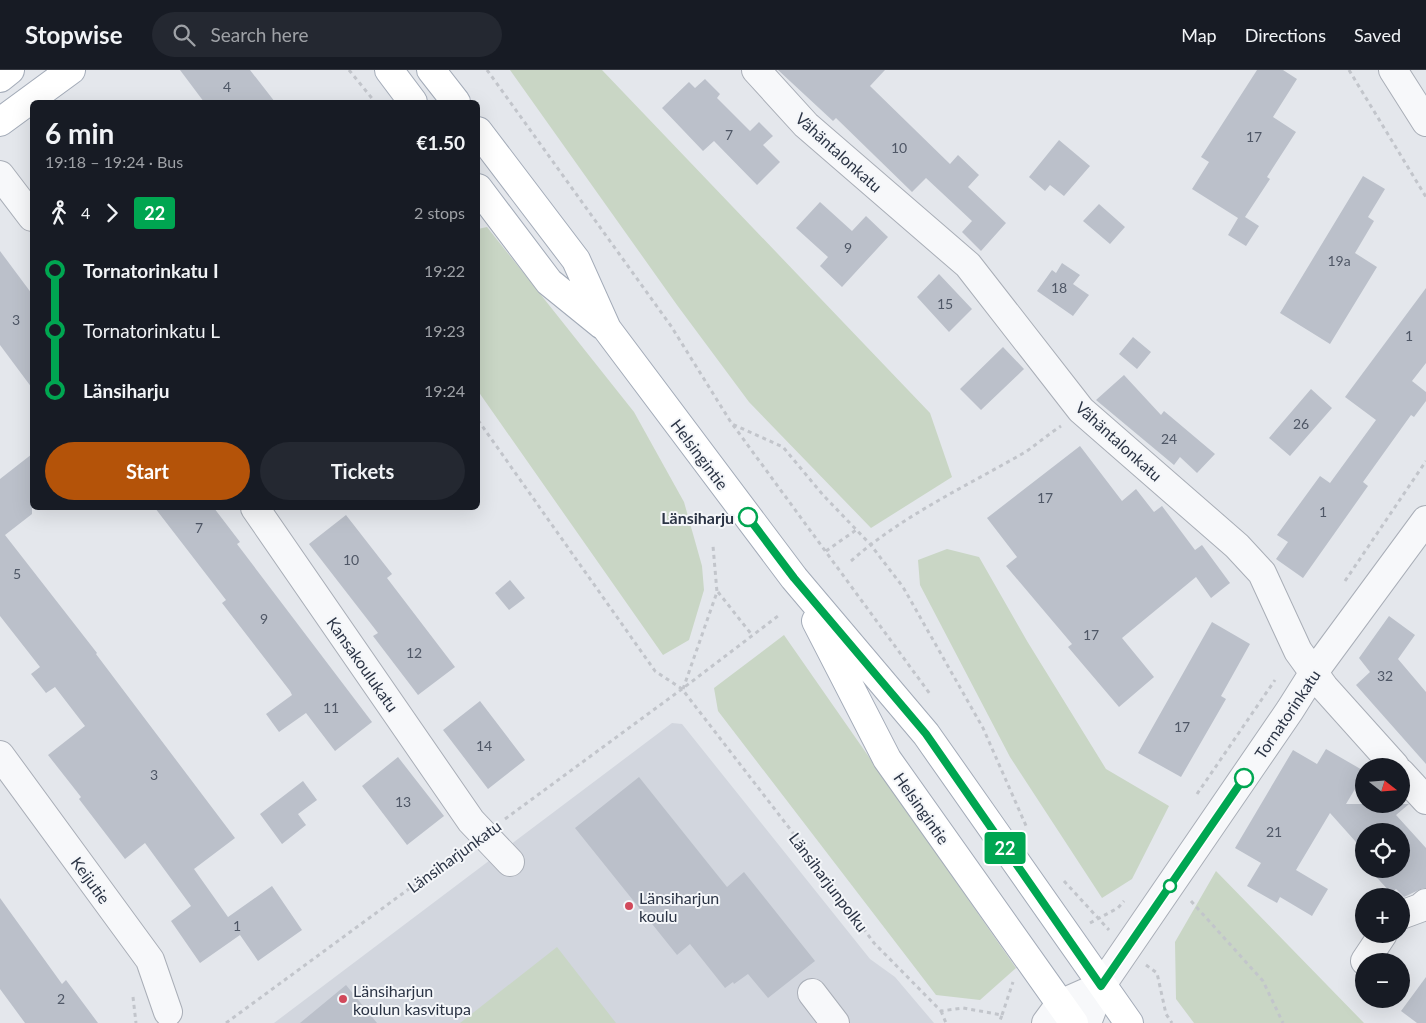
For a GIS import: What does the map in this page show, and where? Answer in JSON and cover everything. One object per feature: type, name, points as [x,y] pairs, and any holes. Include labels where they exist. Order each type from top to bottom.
[{"type":"main road","points":[[0,78],[10,70]]},
{"type":"main road","points":[[30,100],[72,70]]},
{"type":"main road","points":[[389,70],[412,100]]},
{"type":"main road","points":[[431,70],[454,100]]},
{"type":"main road","points":[[0,122],[30,100]]},
{"type":"main road","name":"Helsingintie","points":[[480,134],[576,260],[607,329],[794,578],[926,734],[1067,938],[1129,1023]]},
{"type":"main road","name":"Helsingintie","points":[[480,191],[548,282],[607,329]]},
{"type":"main road","name":"Helsingintie","points":[[794,578],[888,759],[1030,962],[1060,1017]]},
{"type":"street","name":"Vähäntalonkatu","points":[[756,70],[806,125],[968,265],[1081,410],[1243,553],[1262,573],[1298,650],[1324,687],[1388,758]]},
{"type":"street","points":[[1394,70],[1426,122]]},
{"type":"street","points":[[0,175],[30,214]]},
{"type":"street","name":"Kansakoulukatu","points":[[257,510],[477,828],[510,862]]},
{"type":"street","name":"Tornatorinkatu","points":[[1087,1023],[1101,986],[1314,672],[1426,520]]},
{"type":"street","name":"Keijutie","points":[[0,755],[150,960],[168,1012]]},
{"type":"street","points":[[1410,783],[1426,800]]},
{"type":"street","points":[[1410,912],[1420,908],[1426,903]]},
{"type":"street","points":[[1060,1017],[1101,986]]},
{"type":"street","points":[[812,993],[835,1023]]},
{"type":"path","points":[[349,70],[373,100]]},
{"type":"path","points":[[487,70],[671,326],[732,424],[931,696]]},
{"type":"path","points":[[1349,70],[1426,197]]},
{"type":"path","points":[[851,561],[870,544],[934,502],[1028,450],[1081,410]]},
{"type":"path","name":"Länsiharjunpolku","points":[[480,423],[655,671],[682,689],[790,829],[874,943],[942,1011]]},
{"type":"path","points":[[732,424],[783,447],[823,495],[870,544],[903,588],[983,728],[1028,832]]},
{"type":"path","points":[[1342,585],[1426,461]]},
{"type":"path","points":[[826,551],[856,530]]},
{"type":"path","points":[[682,689],[717,592],[713,546]]},
{"type":"path","points":[[717,592],[752,635]]},
{"type":"path","name":"Länsiharjunkatu","points":[[226,1023],[477,828],[682,689],[778,616]]},
{"type":"path","points":[[1192,802],[1265,692],[1298,650]]},
{"type":"path","points":[[1014,808],[1025,824]]},
{"type":"path","points":[[1058,875],[1126,949],[1157,973],[1166,1014],[1172,1023]]},
{"type":"path","points":[[1067,938],[1097,918],[1118,908],[1125,900]]},
{"type":"path","points":[[1190,900],[1263,981],[1283,1023]]},
{"type":"path","points":[[999,1023],[1014,977],[1030,962]]},
{"type":"path","points":[[946,1023],[942,1011],[963,1008],[1002,1015]]},
{"type":"shaded area","name":"Länsiharjun koulu","points":[[672,723],[682,724],[870,959],[895,977],[934,1023],[274,1023]]},
{"type":"green space","points":[[510,70],[602,70],[930,413],[952,477],[871,528],[749,402],[677,305]]},
{"type":"green space","points":[[487,227],[634,412],[684,502],[702,566],[704,590],[689,640],[663,655],[480,394],[480,229]]},
{"type":"green space","points":[[947,549],[979,557],[1027,641],[1106,769],[1169,806],[1132,879],[1102,898],[1010,757],[920,585],[918,560]]},
{"type":"green space","points":[[784,635],[1016,968],[980,1000],[936,995],[718,711],[714,688]]},
{"type":"green space","points":[[1216,871],[1364,1023],[1194,1023],[1176,999],[1175,942]]},
{"type":"green space","points":[[557,947],[616,1023],[460,1023]]},
{"type":"building","points":[[180,70],[250,70],[273,100],[202,100]]},
{"type":"building","points":[[778,70],[885,70],[870,86],[950,164],[958,155],[979,175],[968,187],[1006,223],[981,251],[962,232],[972,221],[926,178],[912,192],[836,118],[833,121]]},
{"type":"building","points":[[1257,70],[1283,70],[1297,79],[1273,117],[1296,132],[1267,177],[1270,179],[1245,217],[1259,226],[1246,246],[1228,235],[1238,218],[1192,189],[1209,162],[1201,157]]},
{"type":"building","points":[[705,79],[720,94],[717,98],[750,131],[759,122],[773,136],[763,145],[780,162],[757,185],[714,141],[703,151],[662,108],[689,82],[695,88]]},
{"type":"building","points":[[1059,140],[1090,166],[1064,196],[1050,185],[1045,191],[1029,177]]},
{"type":"building","points":[[1363,176],[1385,189],[1368,217],[1374,221],[1355,253],[1377,267],[1330,344],[1280,313]]},
{"type":"building","points":[[820,202],[852,231],[866,216],[888,237],[842,287],[820,266],[828,257],[796,228]]},
{"type":"building","points":[[1099,204],[1125,227],[1110,244],[1083,221]]},
{"type":"building","points":[[0,251],[30,291],[30,385],[0,345]]},
{"type":"building","points":[[1062,263],[1080,275],[1073,284],[1089,295],[1073,316],[1037,291],[1052,270],[1056,273]]},
{"type":"building","points":[[939,274],[972,309],[949,332],[917,297]]},
{"type":"building","points":[[1426,288],[1426,363],[1412,381],[1426,392],[1426,401],[1414,417],[1411,415],[1363,482],[1368,486],[1303,578],[1276,559],[1288,542],[1277,535],[1320,476],[1330,483],[1376,420],[1345,397]]},
{"type":"building","points":[[1133,337],[1151,352],[1137,369],[1119,354]]},
{"type":"building","points":[[1003,347],[1024,369],[981,410],[960,389]]},
{"type":"building","points":[[1124,375],[1161,415],[1164,411],[1215,454],[1197,473],[1180,457],[1174,465],[1096,400]]},
{"type":"building","points":[[1311,389],[1332,408],[1290,456],[1269,438]]},
{"type":"building","points":[[1080,446],[1122,501],[1136,489],[1154,512],[1162,506],[1195,550],[1202,545],[1230,583],[1211,598],[1196,577],[1122,638],[1154,677],[1119,707],[1068,647],[1072,644],[1006,566],[1017,557],[987,518]]},
{"type":"building","points":[[30,456],[30,510],[32,510],[32,514],[5,535],[97,653],[235,838],[194,869],[228,917],[272,886],[302,930],[258,961],[240,935],[200,963],[171,921],[191,906],[145,843],[125,859],[79,799],[81,797],[48,755],[85,726],[55,687],[46,693],[31,674],[40,667],[0,616],[0,479]]},
{"type":"building","points":[[157,510],[216,510],[240,542],[237,544],[372,722],[335,751],[306,713],[279,732],[266,714],[292,695],[222,603],[226,600]]},
{"type":"building","points":[[346,515],[392,574],[387,578],[455,667],[418,695],[373,636],[378,633],[309,544]]},
{"type":"building","points":[[510,580],[525,598],[509,610],[495,593]]},
{"type":"building","points":[[1389,616],[1415,635],[1398,659],[1426,692],[1426,764],[1356,685],[1370,672],[1359,658]]},
{"type":"building","points":[[1212,622],[1250,644],[1221,696],[1226,699],[1181,777],[1138,753]]},
{"type":"building","points":[[480,701],[525,760],[488,789],[443,730]]},
{"type":"building","points":[[1326,749],[1355,766],[1355,789],[1346,804],[1355,804],[1355,813],[1398,813],[1396,815],[1403,823],[1355,823],[1355,841],[1330,813],[1296,870],[1328,889],[1312,916],[1280,897],[1277,903],[1247,886],[1261,863],[1235,848],[1293,750],[1317,764]]},
{"type":"building","points":[[398,757],[444,816],[407,845],[362,786]]},
{"type":"building","points":[[639,777],[727,887],[744,872],[815,961],[768,998],[748,974],[725,988],[690,944],[677,955],[575,828]]},
{"type":"building","points":[[303,781],[317,800],[298,814],[306,825],[282,844],[260,814]]},
{"type":"building","points":[[1410,830],[1426,848],[1426,888],[1410,894],[1410,888],[1386,888],[1377,878],[1410,878]]},
{"type":"building","points":[[0,898],[62,984],[66,980],[98,1023],[25,1023],[0,989]]},
{"type":"building","points":[[1426,977],[1426,1023],[1417,1023],[1401,1011],[1403,1008],[1410,1008],[1410,999]]},
{"type":"building","name":"Länsiharjun koulun kasvitupa","points":[[346,985],[377,1023],[300,1023]]},
{"type":"bus line","name":"22","points":[[748,517],[794,578],[926,734],[1101,986],[1244,778]]},
{"type":"place","name":"Länsiharju","points":[[748,517]]},
{"type":"place","name":"Länsiharjun koulu","points":[[629,906]]},
{"type":"place","name":"Länsiharjun koulun kasvitupa","points":[[343,999]]}]
